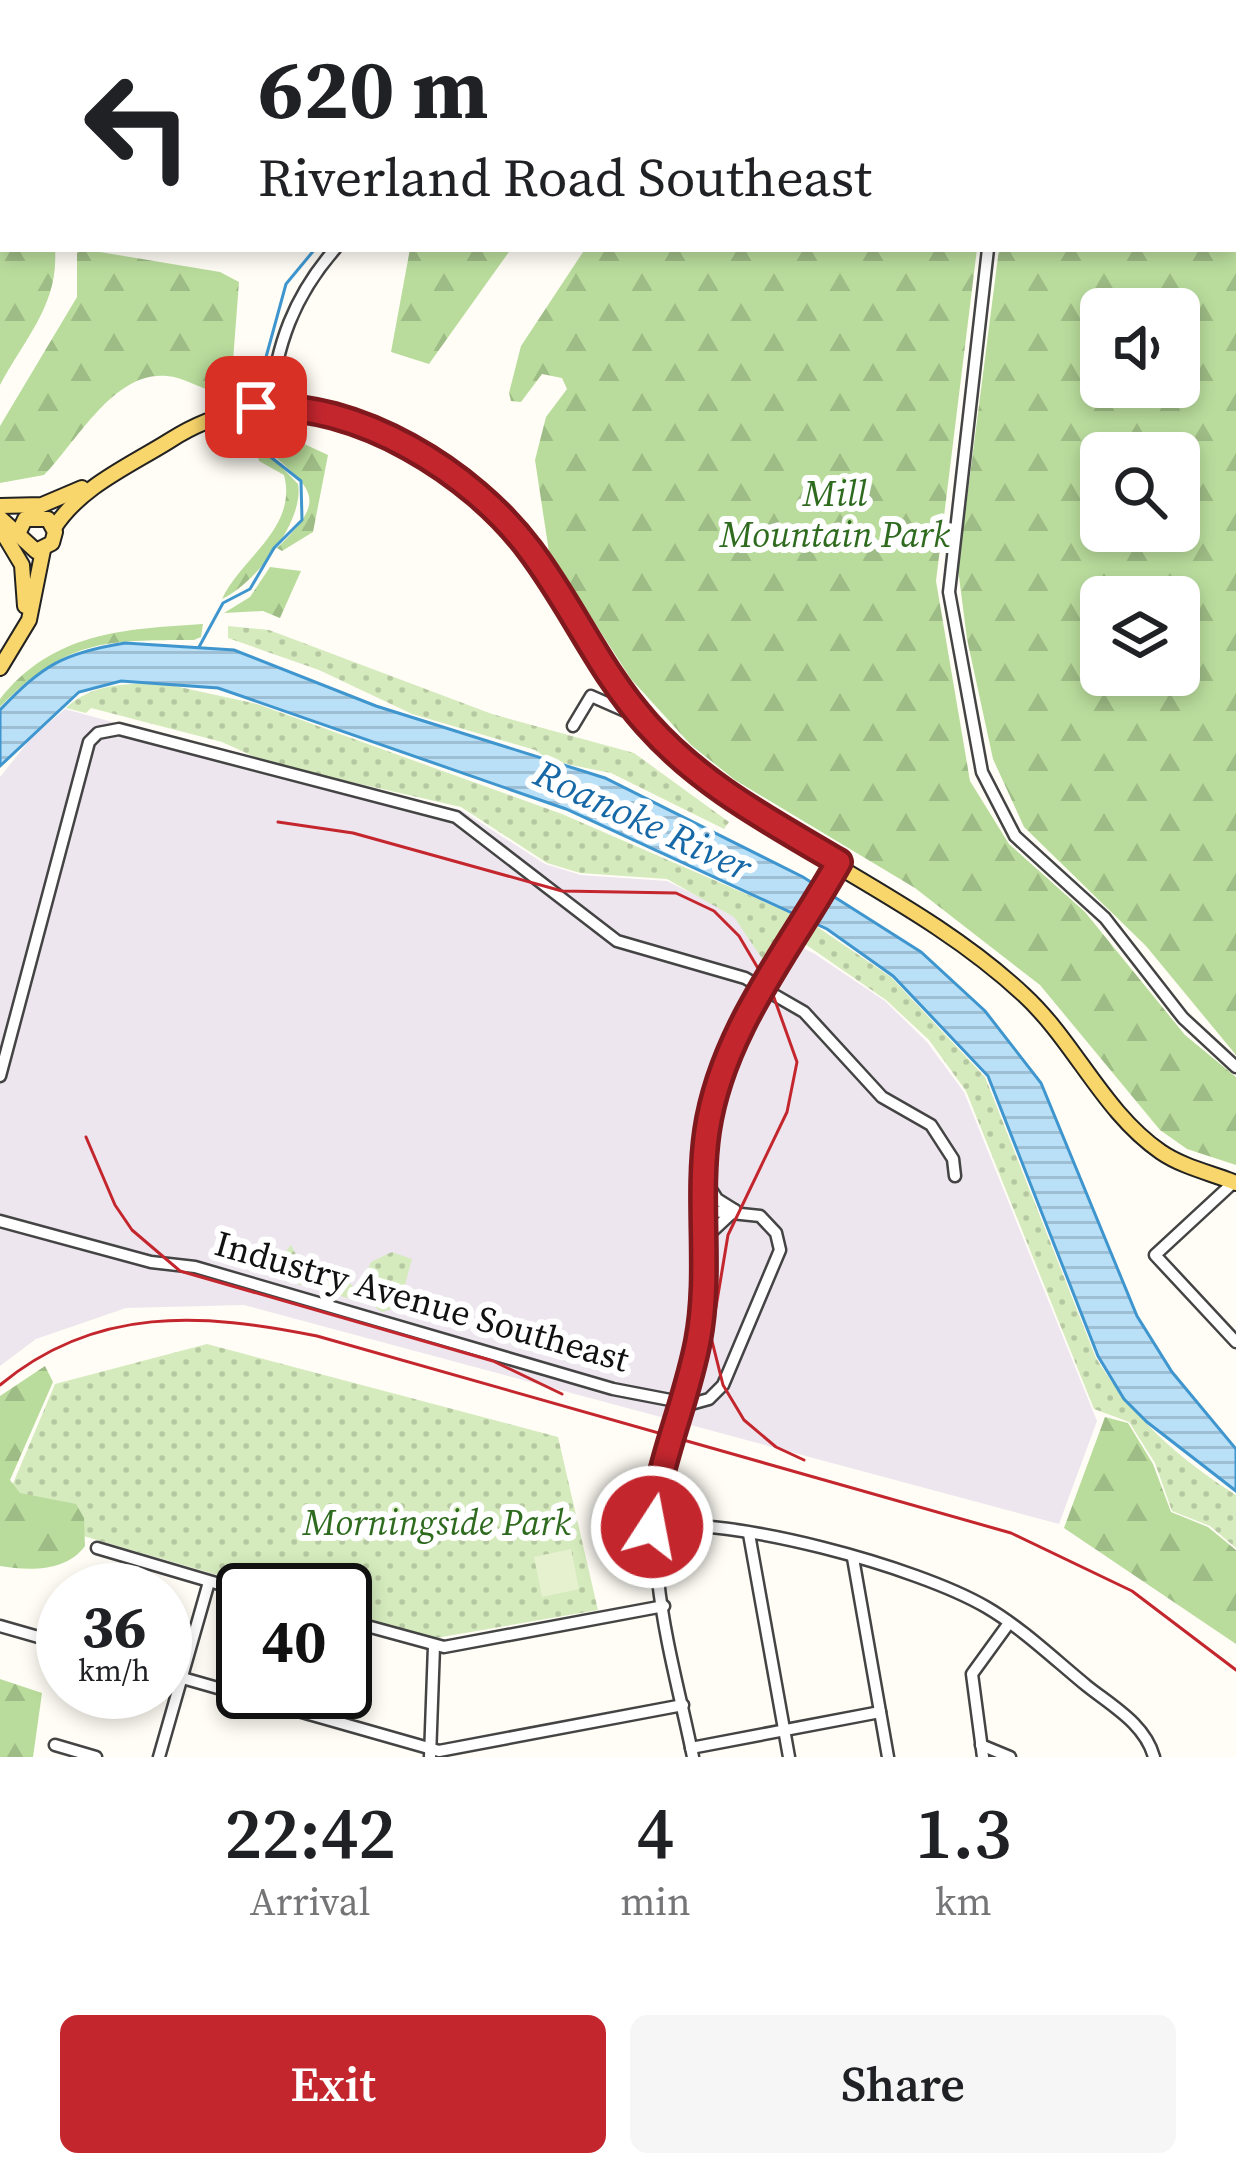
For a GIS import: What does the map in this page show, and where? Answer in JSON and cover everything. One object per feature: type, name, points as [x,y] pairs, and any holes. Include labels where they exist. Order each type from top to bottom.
[{"type":"main road","points":[[19,532],[35,515],[82,496],[204,421],[270,406],[350,424],[391,440],[478,495],[530,550],[632,707],[714,786],[835,869],[920,912],[1024,994],[1110,1102],[1155,1148],[1235,1182]]},
{"type":"main road","points":[[0,512],[42,506],[119,472]]},
{"type":"main road","points":[[35,550],[52,543],[54,528],[82,496]]},
{"type":"main road","points":[[0,512],[35,515],[54,528]]},
{"type":"main road","points":[[0,512],[35,550],[34,581],[22,634],[0,668]]},
{"type":"main road","points":[[0,529],[22,565],[22,634]]},
{"type":"street","points":[[270,406],[288,318],[303,288],[333,252]]},
{"type":"street","points":[[988,252],[949,592],[982,772],[1016,836],[1105,918],[1183,1018],[1236,1066]]},
{"type":"street","points":[[573,726],[591,696],[625,711],[632,707]]},
{"type":"street","points":[[0,1076],[87,748],[98,733],[119,729],[445,812],[617,941],[763,987],[820,1025],[882,1097],[932,1125],[953,1160],[955,1176]]},
{"type":"street","points":[[835,869],[763,987],[722,1071],[708,1125],[703,1176],[702,1317],[652,1527],[692,1752],[880,1712]]},
{"type":"street","points":[[703,1176],[717,1199],[736,1210]]},
{"type":"street","points":[[1235,1182],[1155,1255],[1236,1342]]},
{"type":"street","points":[[703,1210],[736,1210]]},
{"type":"street","points":[[702,1252],[709,1230],[736,1210]]},
{"type":"street","name":"Industry Avenue Southeast","points":[[0,1221],[151,1262],[214,1272],[613,1389],[691,1404],[709,1399],[723,1385],[778,1258],[773,1227],[760,1216],[736,1210]]},
{"type":"street","points":[[652,1527],[694,1522],[853,1558],[944,1587],[1009,1623],[1135,1724],[1154,1757]]},
{"type":"street","points":[[749,1534],[789,1757]]},
{"type":"street","points":[[97,1548],[216,1584]]},
{"type":"street","points":[[853,1558],[888,1757]]},
{"type":"street","points":[[192,1640],[209,1582]]},
{"type":"street","points":[[372,1628],[434,1646],[664,1606]]},
{"type":"street","points":[[1009,1623],[972,1674],[982,1751],[1010,1757]]},
{"type":"street","points":[[0,1626],[36,1636]]},
{"type":"street","points":[[431,1754],[434,1646]]},
{"type":"street","points":[[192,1681],[431,1754],[683,1705]]},
{"type":"street","points":[[159,1757],[170,1719]]},
{"type":"street","points":[[56,1745],[96,1757]]},
{"type":"shaded area","points":[[65,709],[337,783],[461,810],[545,864],[581,875],[667,881],[815,954],[885,1001],[927,1042],[964,1092],[1097,1421],[1059,1524],[244,1305],[126,1308],[36,1339],[0,1366],[0,777],[31,738]]},
{"type":"green space","points":[[0,252],[55,252],[46,305],[0,385]]},
{"type":"green space","points":[[100,252],[220,272],[239,282],[232,374],[212,391],[167,376],[130,384],[98,411],[44,475],[0,483],[0,426],[77,297],[77,253]]},
{"type":"green space","points":[[409,252],[509,252],[429,364],[391,352]]},
{"type":"green space","name":"Mill Mountain Park","points":[[583,252],[977,252],[936,581],[970,781],[1009,844],[1085,912],[1185,1035],[1236,1077],[1236,1165],[1187,1149],[1160,1130],[1040,985],[915,888],[735,780],[691,745],[631,679],[549,552],[535,460],[546,417],[567,389],[562,378],[542,374],[521,402],[511,401],[521,346]]},
{"type":"green space","points":[[999,252],[1236,252],[1236,1055],[1146,946],[1024,827],[993,759],[967,639],[958,569]]},
{"type":"green space","points":[[289,437],[328,455],[313,532],[282,551],[277,548],[309,506],[304,486],[268,450],[269,446],[285,451]]},
{"type":"green space","points":[[255,440],[298,484],[298,499],[275,549],[249,580],[222,599],[283,511],[284,475],[259,461]]},
{"type":"green space","points":[[270,567],[301,571],[280,618],[263,611],[224,613],[250,597]]},
{"type":"green space","points":[[203,624],[201,637],[194,640],[110,644],[66,656],[0,707],[0,699],[21,677],[67,647],[118,632]]},
{"type":"green space","points":[[228,626],[269,630],[492,714],[634,753],[729,822],[724,829],[611,773],[551,761],[535,750],[412,714],[319,670],[228,638]]},
{"type":"green space","points":[[161,683],[257,704],[562,814],[792,914],[765,963],[734,917],[667,879],[580,873],[547,863],[461,807],[268,763],[222,742],[91,708],[86,713],[66,708],[99,689]]},
{"type":"green space","points":[[813,924],[891,977],[985,1077],[1096,1358],[1158,1435],[1236,1495],[1236,1548],[1210,1526],[1172,1511],[1155,1463],[1129,1422],[1094,1409],[966,1091],[929,1040],[886,1000],[802,942]]},
{"type":"green space","points":[[291,1245],[307,1275],[325,1277],[337,1268],[355,1289],[355,1300],[279,1279],[282,1256]]},
{"type":"green space","points":[[392,1252],[412,1259],[399,1307],[382,1312],[367,1296],[366,1276],[371,1262]]},
{"type":"green space","name":"Morningside Park","points":[[207,1344],[558,1437],[598,1610],[436,1638],[372,1620],[372,1563],[216,1563],[216,1575],[192,1568],[192,1563],[176,1563],[1,1512],[55,1384]]},
{"type":"green space","points":[[45,1366],[53,1382],[10,1480],[20,1493],[76,1504],[84,1518],[85,1546],[68,1561],[36,1563],[35,1569],[0,1566],[0,1396]]},
{"type":"green space","points":[[1105,1417],[1128,1423],[1153,1464],[1171,1512],[1208,1527],[1236,1550],[1236,1644],[1064,1528]]},
{"type":"green space","points":[[571,1549],[579,1589],[542,1597],[534,1557]]},
{"type":"green space","points":[[0,1679],[36,1691],[38,1719],[33,1757],[0,1757]]},
{"type":"water","name":"Roanoke River","points":[[125,643],[234,650],[376,706],[605,778],[803,877],[921,952],[985,1011],[1041,1083],[1137,1316],[1172,1372],[1236,1449],[1236,1491],[1124,1399],[1098,1356],[988,1076],[893,976],[827,929],[566,809],[218,688],[121,681],[79,692],[0,766],[0,710],[15,695],[55,663]]},
{"type":"waterway","points":[[257,390],[286,284],[313,252]]},
{"type":"waterway","points":[[255,401],[256,394]]},
{"type":"waterway","points":[[199,647],[223,603],[250,589],[274,548],[302,520],[301,481],[267,454],[252,418]]},
{"type":"railway","points":[[278,822],[353,833],[562,891],[676,893],[714,911],[739,936],[772,992],[797,1062],[787,1112],[728,1235],[711,1337],[723,1385],[744,1420],[776,1447],[804,1460]]},
{"type":"railway","points":[[86,1137],[115,1205],[132,1230],[180,1271],[493,1361],[562,1394]]},
{"type":"railway","points":[[0,1385],[74,1340],[112,1328],[192,1320],[317,1336],[1011,1533],[1132,1591],[1236,1670]]},
{"type":"route","points":[[256,407],[289,409],[371,431],[453,476],[515,531],[625,699],[670,748],[732,799],[839,862],[766,981],[731,1050],[713,1101],[705,1150],[702,1317],[690,1379],[654,1503],[652,1527]]}]
